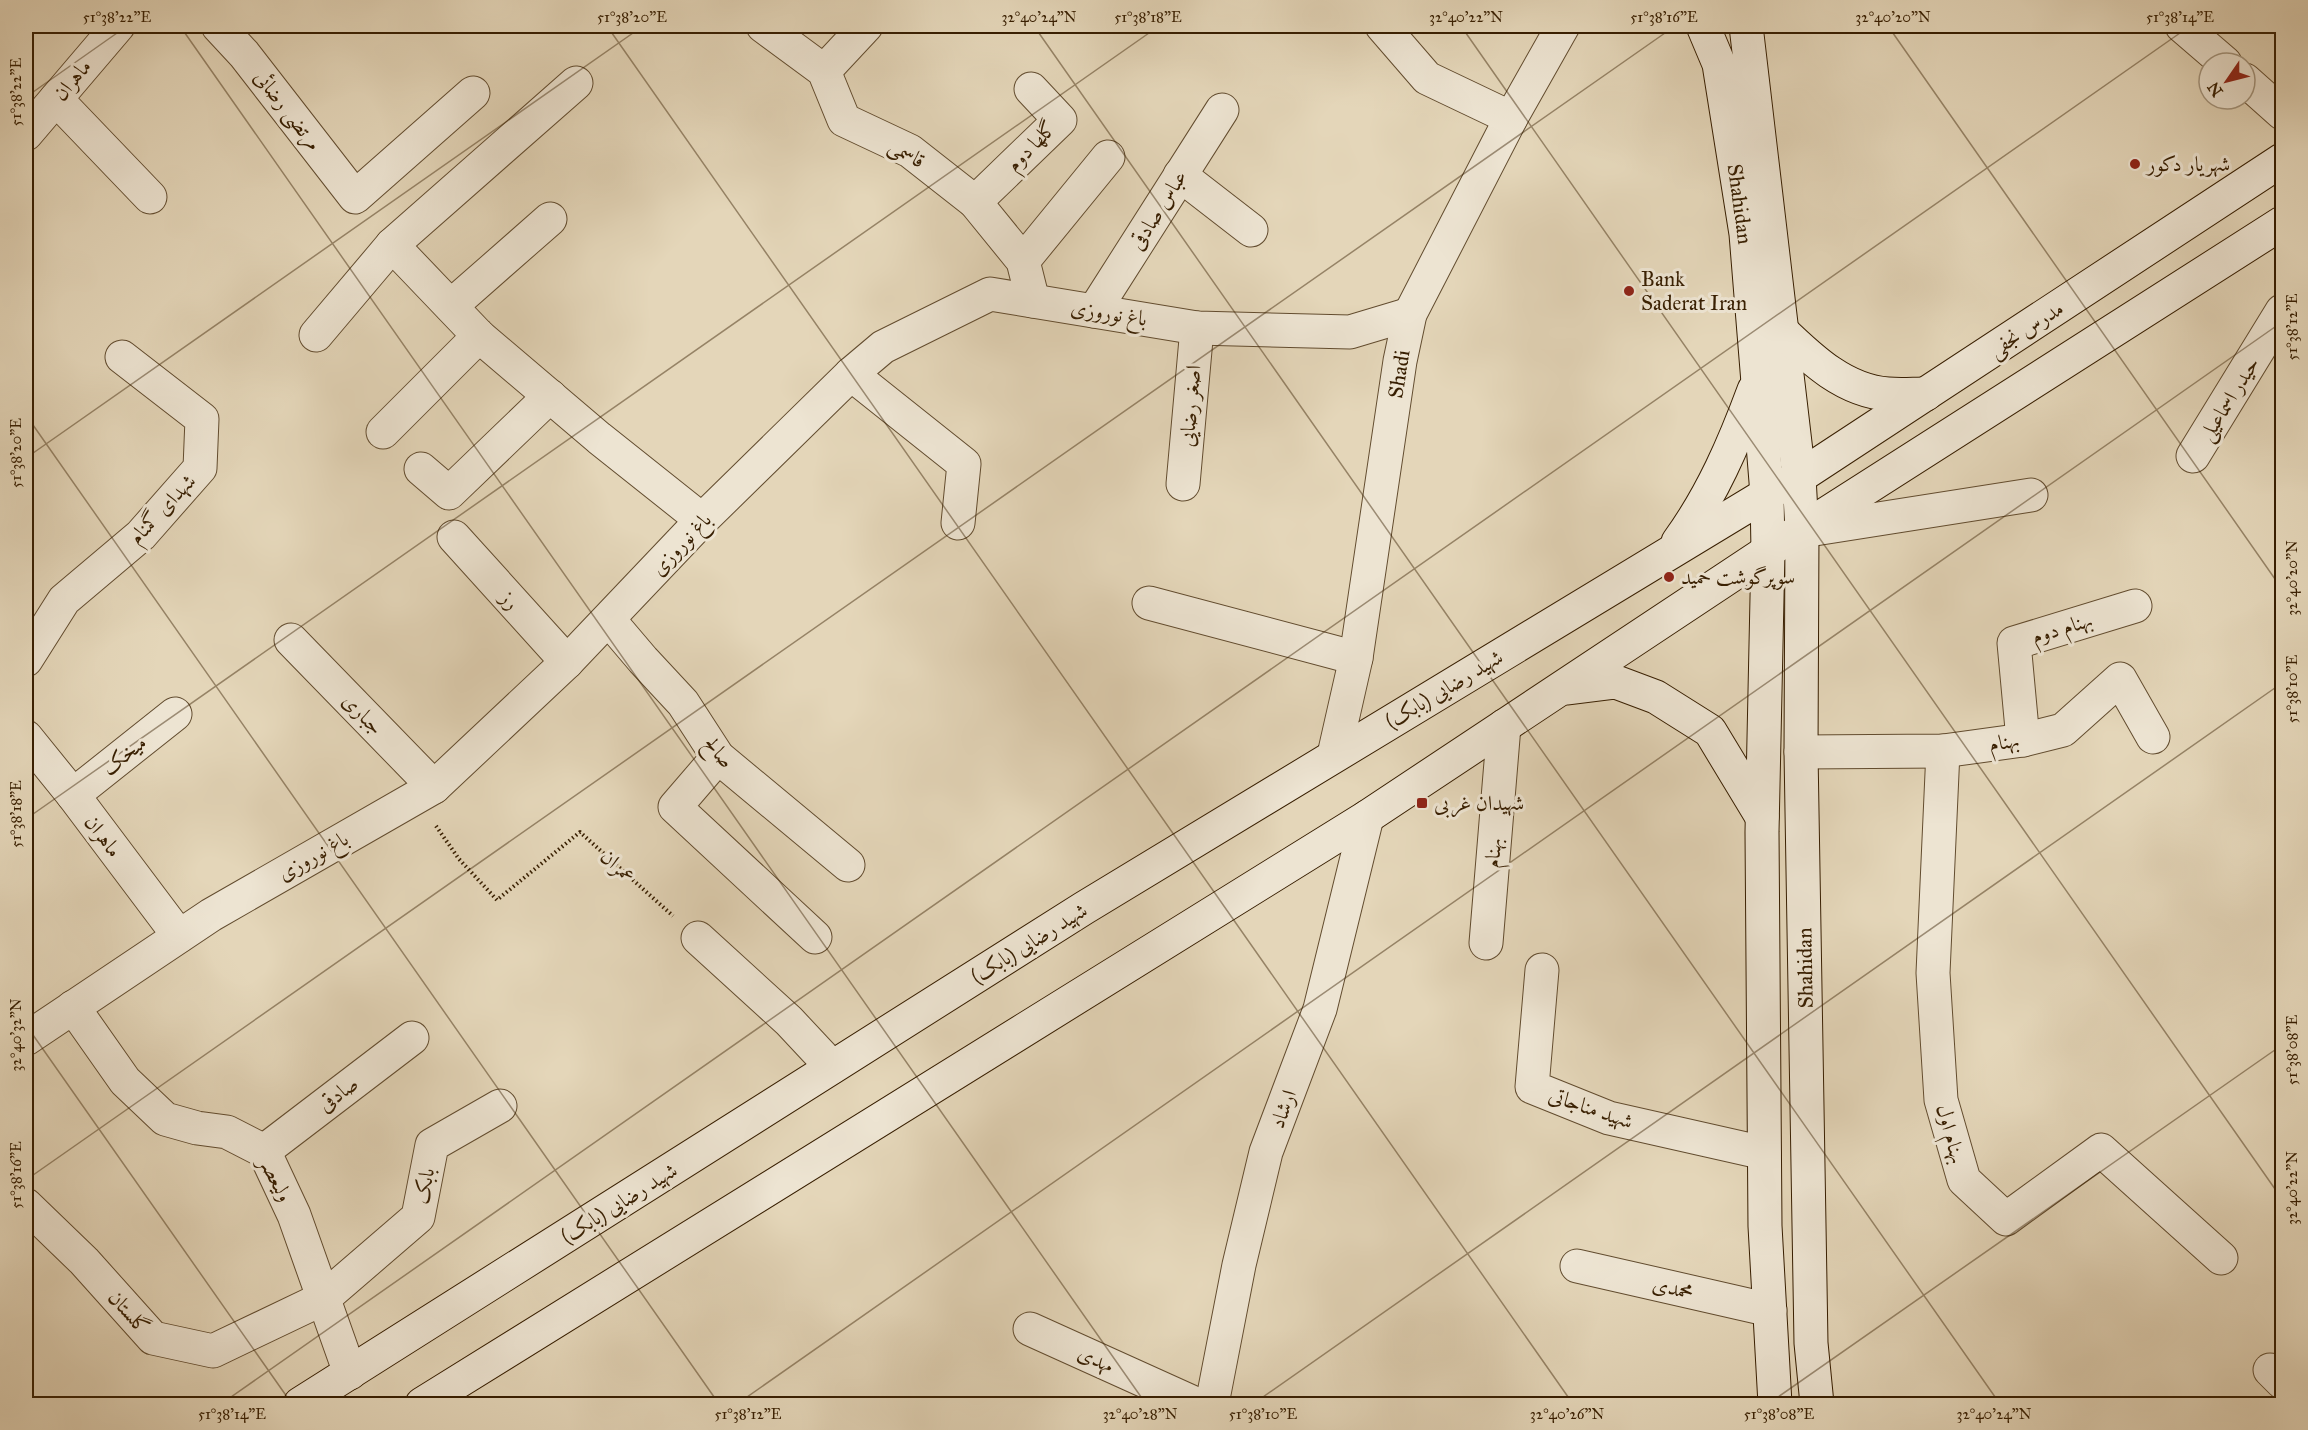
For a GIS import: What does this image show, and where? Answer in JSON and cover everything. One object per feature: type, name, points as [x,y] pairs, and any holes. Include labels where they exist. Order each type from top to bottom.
[{"type":"street","name":"ماهران","points":[[26,134],[118,26]]},
{"type":"street","name":"مرتضی رضائی","points":[[218,26],[244,54],[355,197],[473,93]]},
{"type":"street","points":[[763,26],[824,71],[866,26]]},
{"type":"street","points":[[1382,26],[1426,78],[1511,118]]},
{"type":"street","name":"Shadi","points":[[1334,755],[1356,658],[1400,361],[1410,314],[1511,118],[1563,26]]},
{"type":"street","name":"Shahidan","points":[[1703,26],[1719,64],[1746,234],[1767,494],[1768,551],[1762,817],[1764,1153],[1765,1226],[1774,1404]]},
{"type":"street","name":"Shahidan","points":[[1746,26],[1799,477],[1802,531],[1801,752],[1811,1343],[1817,1404]]},
{"type":"street","points":[[2182,26],[2211,51]]},
{"type":"street","name":"قاسمی","points":[[824,71],[844,120],[910,151],[975,202],[1023,261],[1033,301]]},
{"type":"street","points":[[316,335],[392,245],[576,83]]},
{"type":"street","name":"گلها دوم","points":[[975,202],[1060,120],[1031,89]]},
{"type":"street","points":[[2257,90],[2283,113]]},
{"type":"street","points":[[56,99],[150,197]]},
{"type":"street","name":"عباس صادقی","points":[[1094,311],[1222,110]]},
{"type":"street","points":[[1023,261],[1108,157]]},
{"type":"street","name":"مدرس نجفی","points":[[1767,494],[1799,477],[2283,160]]},
{"type":"street","points":[[1180,175],[1251,230]]},
{"type":"street","points":[[451,306],[550,219]]},
{"type":"street","points":[[422,1404],[1367,817],[1768,551],[2283,223]]},
{"type":"street","points":[[392,245],[479,336],[702,520]]},
{"type":"street","name":"باغ نوروزی","points":[[26,1039],[211,915],[434,787],[567,662],[702,520],[851,374],[882,347],[990,294],[1197,328],[1350,332],[1410,314]]},
{"type":"street","name":"حیدر اسماعیلی","points":[[2193,456],[2283,311]]},
{"type":"street","name":"اصغر رضایی","points":[[1183,484],[1197,328]]},
{"type":"street","points":[[1782,331],[1814,361],[1851,385],[1887,394],[1926,394]]},
{"type":"street","points":[[383,432],[479,336]]},
{"type":"street","name":"شهدای گمنام","points":[[26,660],[64,600],[141,535],[200,468],[202,419],[122,357]]},
{"type":"street","points":[[851,374],[964,464],[958,523]]},
{"type":"street","points":[[1672,552],[1712,490],[1735,439],[1757,380]]},
{"type":"street","points":[[421,469],[449,493],[550,396]]},
{"type":"street","name":"شهید رضایی (بابک)","points":[[300,1404],[1084,908],[1767,494]]},
{"type":"street","points":[[1802,531],[2031,495]]},
{"type":"street","name":"رز","points":[[454,537],[567,662]]},
{"type":"street","points":[[1149,603],[1356,658]]},
{"type":"street","name":"بهنام دوم","points":[[2023,740],[2014,643],[2135,606]]},
{"type":"street","name":"صالح","points":[[609,620],[642,660],[683,703],[718,758],[848,865]]},
{"type":"street","name":"جباری","points":[[291,640],[434,787]]},
{"type":"street","name":"بهنام","points":[[1801,752],[1943,752],[2023,740],[2063,730],[2120,680],[2153,737]]},
{"type":"street","points":[[1560,689],[1616,682],[1656,698],[1710,731],[1762,817]]},
{"type":"street","name":"میخک","points":[[73,795],[175,714]]},
{"type":"street","name":"بهنام","points":[[1486,943],[1503,726]]},
{"type":"street","name":"ماهران","points":[[26,737],[73,795],[179,936]]},
{"type":"street","name":"بهنام اول","points":[[1943,752],[1933,973],[1941,1100],[1964,1180],[2006,1219],[2101,1150],[2221,1258]]},
{"type":"street","points":[[718,758],[675,807],[815,937]]},
{"type":"street","name":"ارشاد","points":[[1212,1404],[1239,1265],[1266,1152],[1320,1009],[1367,817]]},
{"type":"street","points":[[698,938],[789,1021],[832,1067]]},
{"type":"street","name":"شهید مناجاتی","points":[[1542,970],[1532,1087],[1609,1118],[1764,1153]]},
{"type":"street","name":"ولیعصر","points":[[73,1007],[125,1081],[165,1119],[197,1128],[227,1132],[264,1151],[294,1215],[350,1373]]},
{"type":"street","name":"صادقی","points":[[264,1151],[412,1038]]},
{"type":"street","name":"بابک","points":[[324,1298],[418,1217],[432,1145],[500,1106]]},
{"type":"street","name":"گلستان","points":[[26,1205],[84,1261],[153,1338],[213,1351],[324,1298]]},
{"type":"street","name":"محمدی","points":[[1577,1266],[1770,1310]]},
{"type":"street","name":"مهدی","points":[[1030,1329],[1196,1404]]},
{"type":"path","name":"عمران","points":[[434,787],[432,821],[459,859],[497,900],[580,832],[698,938]]},
{"type":"place","name":"شهریار دکور","points":[[2135,164]]},
{"type":"place","name":"Bank Saderat Iran","points":[[1629,291]]},
{"type":"place","name":"سوپرگوشت حمید","points":[[1669,577]]},
{"type":"place","name":"شهیدان غربی","points":[[1422,803]]}]
